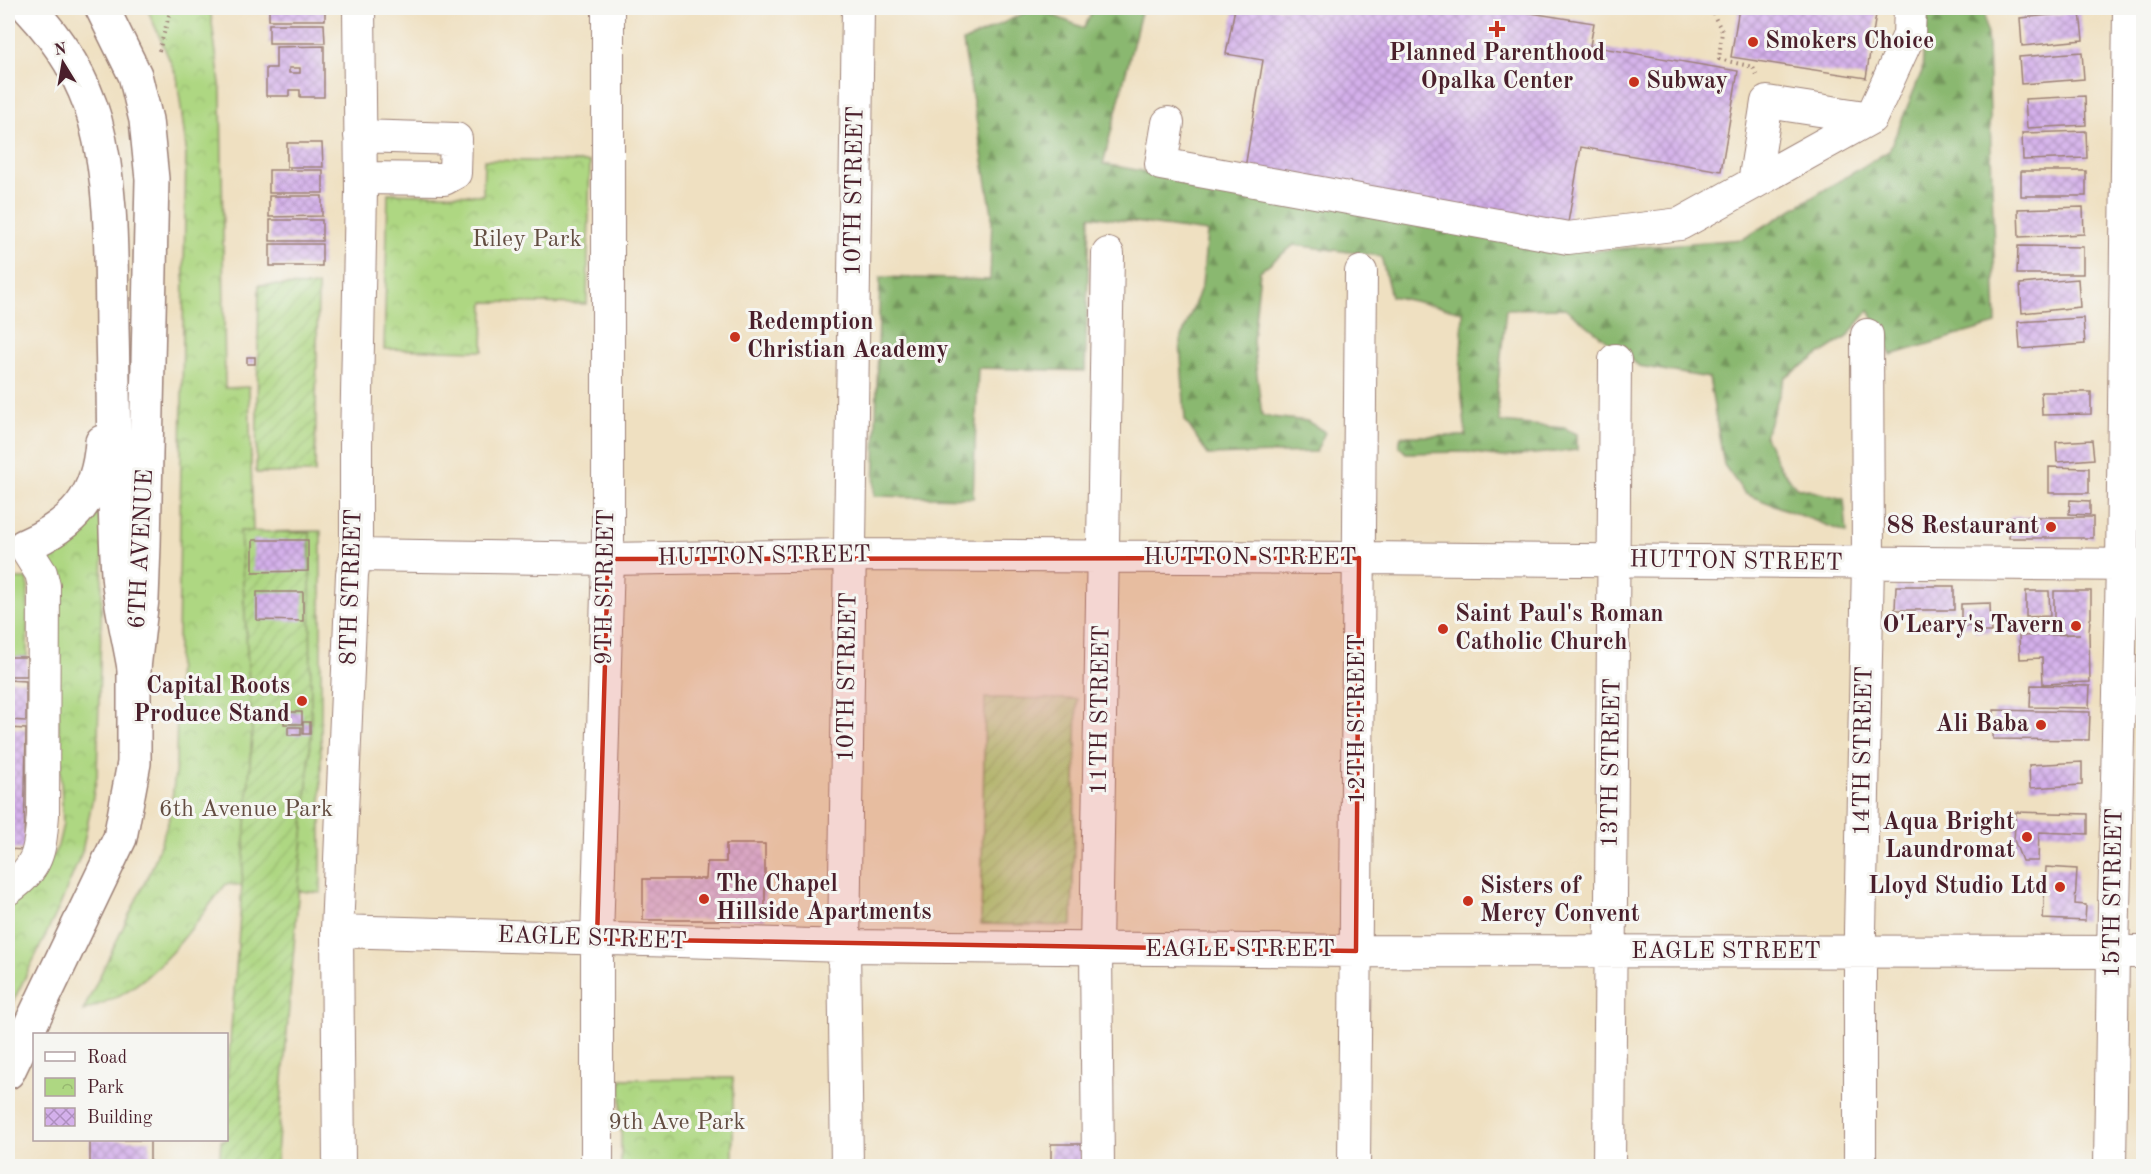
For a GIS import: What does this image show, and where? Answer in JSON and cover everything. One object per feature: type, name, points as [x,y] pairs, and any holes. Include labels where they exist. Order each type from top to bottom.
[{"type":"main road","name":"6TH AVENUE","points":[[8,1072],[120,838],[134,763],[134,668],[142,599],[144,544],[152,179],[146,120],[135,75],[102,8]]},
{"type":"main road","points":[[38,18],[67,57],[83,89],[102,149],[110,230],[118,576],[134,668]]},
{"type":"main road","points":[[16,548],[53,531],[76,513],[91,492],[101,456],[112,327]]},
{"type":"street","name":"8TH STREET","points":[[339,1167],[337,931],[352,574],[356,555],[361,178],[359,8]]},
{"type":"street","name":"9TH STREET","points":[[597,1167],[597,939],[609,559],[608,8]]},
{"type":"street","name":"10TH STREET","points":[[847,1167],[844,946],[858,8]]},
{"type":"street","points":[[1168,123],[1161,164],[1568,238],[1680,224],[1871,118],[1910,34],[1910,8]]},
{"type":"street","name":"15TH STREET","points":[[2110,1167],[2113,952],[2133,565],[2129,8]]},
{"type":"street","points":[[1754,183],[1767,102],[1871,118]]},
{"type":"street","points":[[360,136],[456,139],[455,173],[444,179],[361,178]]},
{"type":"street","name":"11TH STREET","points":[[1098,1167],[1096,949],[1108,254]]},
{"type":"street","name":"12TH STREET","points":[[1354,1167],[1362,272]]},
{"type":"street","name":"14TH STREET","points":[[1860,1167],[1860,952],[1868,564],[1867,335]]},
{"type":"street","name":"13TH STREET","points":[[1609,1167],[1615,360]]},
{"type":"street","points":[[8,889],[33,865],[40,849],[43,815],[44,586],[41,573],[16,548]]},
{"type":"street","name":"HUTTON STREET","points":[[356,555],[609,559],[849,555],[2133,565]]},
{"type":"street","name":"EAGLE STREET","points":[[337,931],[844,946],[1096,949],[2144,952]]},
{"type":"path","points":[[159,51],[171,8]]},
{"type":"path","points":[[1710,8],[1722,31],[1719,59],[1753,67],[1767,102]]},
{"type":"highlighted area","points":[[1359,558],[1356,951],[597,939],[608,559]]},
{"type":"green space","name":"6th Avenue Park","points":[[147,8],[210,8],[221,91],[225,388],[249,387],[253,532],[321,531],[321,893],[226,884],[180,942],[154,970],[120,995],[83,1011],[153,865],[170,816],[176,765],[186,148],[177,77]]},
{"type":"green space","points":[[1035,8],[1084,28],[1094,8],[1142,8],[1103,164],[1591,251],[1743,239],[1889,151],[1922,71],[1927,8],[1984,8],[1988,46],[1996,324],[1891,355],[1869,310],[1847,337],[1785,377],[1765,437],[1780,467],[1796,487],[1844,499],[1847,533],[1745,494],[1724,465],[1709,378],[1639,366],[1565,308],[1506,309],[1497,393],[1500,422],[1564,428],[1577,434],[1577,450],[1503,457],[1466,452],[1406,453],[1399,446],[1401,436],[1466,436],[1460,379],[1463,312],[1391,296],[1381,256],[1294,245],[1260,271],[1253,341],[1262,416],[1307,421],[1325,432],[1316,452],[1208,455],[1185,420],[1180,341],[1202,285],[1207,232],[1090,216],[1085,371],[978,368],[973,498],[874,496],[880,277],[990,280],[992,213],[963,42]]},
{"type":"green space","name":"Riley Park","points":[[484,160],[590,162],[587,304],[484,302],[483,351],[384,349],[388,193],[483,195]]},
{"type":"green space","points":[[259,285],[318,286],[315,473],[256,473]]},
{"type":"green space","name":"6th Avenue Park","points":[[99,507],[104,512],[97,776],[82,852],[59,908],[8,1012],[8,900],[43,874],[58,846],[63,824],[52,573],[45,549]]},
{"type":"green space","points":[[240,531],[310,533],[311,738],[276,1166],[219,1166],[221,1141],[228,1141],[228,1066],[252,735]]},
{"type":"green space","points":[[8,579],[28,579],[27,657],[8,657]]},
{"type":"green space","points":[[985,698],[1077,699],[1072,926],[981,924]]},
{"type":"green space","name":"9th Ave Park","points":[[733,1078],[733,1166],[621,1166],[621,1079]]},
{"type":"building","points":[[269,8],[325,8],[325,20],[269,20]]},
{"type":"building","points":[[1235,8],[1500,8],[1594,23],[1590,46],[1738,71],[1721,171],[1581,147],[1567,229],[1244,174],[1263,60],[1226,54]]},
{"type":"building","points":[[1739,8],[1877,8],[1866,78],[1731,57]]},
{"type":"building","points":[[2080,12],[2083,40],[2022,46],[2020,18]]},
{"type":"building","points":[[269,24],[324,24],[325,43],[269,43]]},
{"type":"building","points":[[324,46],[324,97],[300,97],[300,90],[289,90],[289,96],[266,96],[266,68],[276,68],[276,47]],"holes":[[[289,68],[300,68],[300,73],[289,73]]]},
{"type":"building","points":[[2082,52],[2084,79],[2021,84],[2019,57]]},
{"type":"building","points":[[2085,96],[2086,125],[2027,128],[2025,99]]},
{"type":"building","points":[[2086,131],[2087,158],[2023,160],[2022,133]]},
{"type":"building","points":[[287,143],[322,143],[323,167],[287,167]]},
{"type":"building","points":[[269,170],[323,170],[323,193],[269,193]]},
{"type":"building","points":[[2021,171],[2086,171],[2086,196],[2021,196]]},
{"type":"building","points":[[269,196],[322,196],[322,216],[269,217]]},
{"type":"building","points":[[2083,207],[2084,234],[2019,237],[2018,209]]},
{"type":"building","points":[[270,220],[322,220],[322,241],[270,241]]},
{"type":"building","points":[[270,244],[322,244],[322,266],[270,266]]},
{"type":"building","points":[[2018,246],[2083,247],[2083,274],[2017,274]]},
{"type":"building","points":[[2078,279],[2080,307],[2022,313],[2020,284]]},
{"type":"building","points":[[2083,318],[2085,344],[2020,349],[2018,322]]},
{"type":"building","points":[[247,357],[255,357],[255,364],[247,364]]},
{"type":"building","points":[[2041,392],[2091,392],[2091,414],[2042,415]]},
{"type":"building","points":[[2092,440],[2094,459],[2057,462],[2056,442]]},
{"type":"building","points":[[2049,467],[2089,468],[2089,493],[2049,493]]},
{"type":"building","points":[[2070,500],[2090,501],[2090,515],[2069,514]]},
{"type":"building","name":"88 Restaurant","points":[[2010,517],[2093,517],[2093,538],[2009,538]]},
{"type":"building","points":[[253,540],[308,540],[308,571],[253,572]]},
{"type":"building","points":[[1896,586],[1954,586],[1954,610],[1895,610]]},
{"type":"building","points":[[2026,591],[2049,591],[2050,616],[2026,617]]},
{"type":"building","points":[[2054,591],[2091,591],[2090,682],[2043,684],[2042,658],[2020,659],[2019,636],[2080,634],[2062,634],[2061,619],[2054,619]]},
{"type":"building","points":[[257,592],[303,592],[303,621],[257,620]]},
{"type":"building","points":[[1990,603],[1991,632],[1975,632],[1975,626],[1961,627],[1961,604]]},
{"type":"building","points":[[8,657],[27,657],[27,676],[8,676]]},
{"type":"building","points":[[8,680],[26,681],[26,721],[8,720]]},
{"type":"building","points":[[2031,685],[2090,686],[2089,708],[2030,707]]},
{"type":"building","name":"Ali Baba","points":[[1994,710],[2090,712],[2089,740],[1993,739]]},
{"type":"building","points":[[284,712],[302,712],[302,724],[284,724]]},
{"type":"building","points":[[303,722],[310,722],[310,734],[303,734]]},
{"type":"building","points":[[288,727],[301,727],[301,735],[288,735]]},
{"type":"building","points":[[8,728],[26,729],[24,850],[8,849]]},
{"type":"building","points":[[2082,762],[2082,785],[2030,788],[2029,765]]},
{"type":"building","name":"Aqua Bright Laundromat","points":[[2016,812],[2088,814],[2088,834],[2039,832],[2038,861],[2022,861],[2014,840]]},
{"type":"building","name":"The Chapel Hillside Apartments","points":[[726,844],[765,844],[765,920],[643,920],[643,879],[706,879],[707,862],[726,862]]},
{"type":"building","name":"Lloyd Studio Ltd","points":[[2046,867],[2077,869],[2075,904],[2086,905],[2085,921],[2043,919]]},
{"type":"building","points":[[90,1141],[150,1141],[150,1166],[90,1166]]},
{"type":"building","points":[[1051,1144],[1082,1144],[1082,1166],[1051,1166]]},
{"type":"place","name":"Planned Parenthood Opalka Center","points":[[1497,29]]},
{"type":"place","name":"Smokers Choice","points":[[1753,42]]},
{"type":"place","name":"Subway","points":[[1634,82]]},
{"type":"place","name":"Redemption Christian Academy","points":[[735,337]]},
{"type":"place","name":"88 Restaurant","points":[[2051,527]]},
{"type":"place","name":"O'Leary's Tavern","points":[[2076,626]]},
{"type":"place","name":"Saint Paul's Roman Catholic Church","points":[[1443,629]]},
{"type":"place","name":"Capital Roots Produce Stand","points":[[302,701]]},
{"type":"place","name":"Ali Baba","points":[[2041,725]]},
{"type":"place","name":"Aqua Bright Laundromat","points":[[2027,837]]},
{"type":"place","name":"Lloyd Studio Ltd","points":[[2060,887]]},
{"type":"place","name":"The Chapel Hillside Apartments","points":[[704,899]]},
{"type":"place","name":"Sisters of Mercy Convent","points":[[1468,901]]}]
